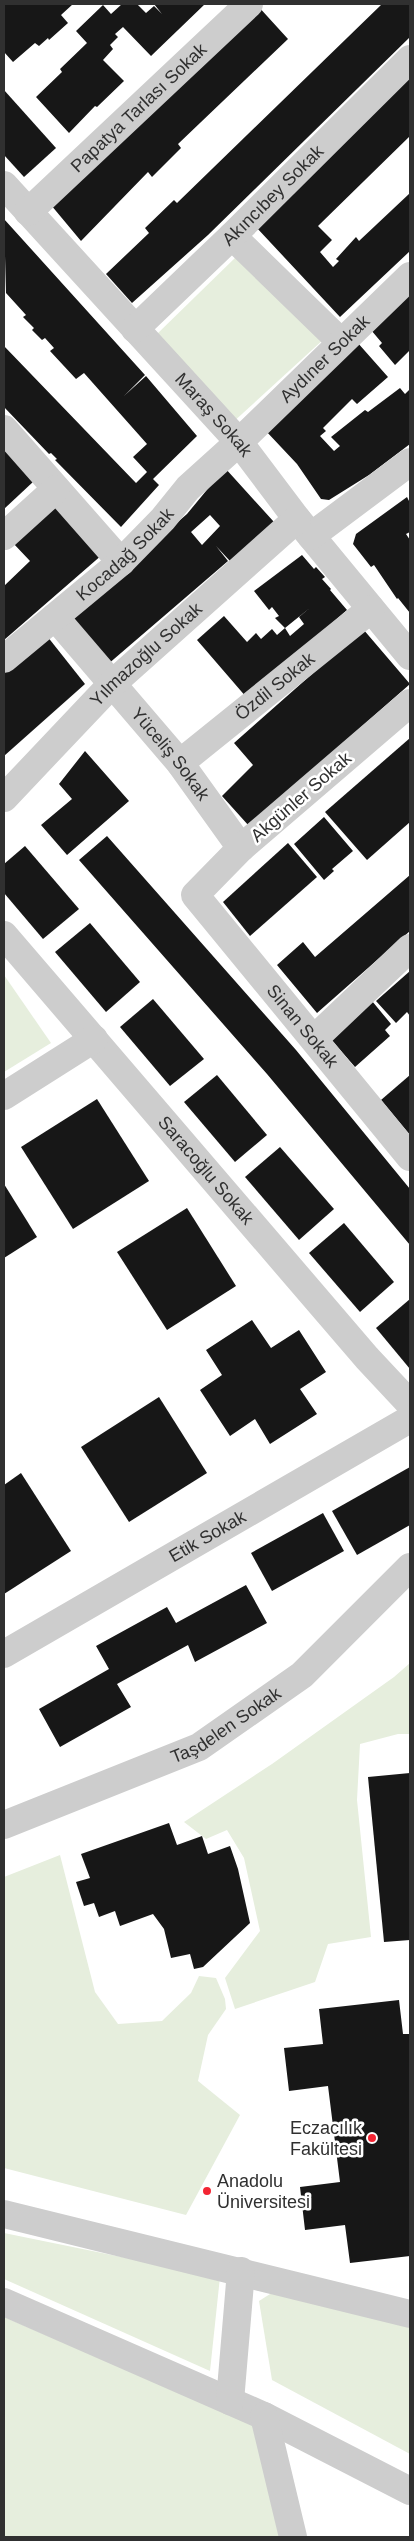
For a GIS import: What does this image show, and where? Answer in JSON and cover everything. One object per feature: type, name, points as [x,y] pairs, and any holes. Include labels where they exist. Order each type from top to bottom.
[{"type":"street","name":"Papatya Tarlası Sokak","points":[[28,212],[249,4]]},
{"type":"street","name":"Akıncıbey Sokak","points":[[134,329],[232,236],[410,59]]},
{"type":"street","name":"Maraş Sokak","points":[[4,185],[239,442],[304,527],[410,656]]},
{"type":"street","points":[[232,236],[341,342]]},
{"type":"street","name":"Aydıner Sokak","points":[[239,442],[410,276]]},
{"type":"street","points":[[4,429],[120,562]]},
{"type":"street","name":"Kocadağ Sokak","points":[[4,659],[120,562],[163,519],[188,488],[239,442]]},
{"type":"street","name":"Yılmazoğlu Sokak","points":[[4,798],[112,684],[304,527],[410,462]]},
{"type":"street","points":[[4,536],[56,489]]},
{"type":"street","name":"Özdil Sokak","points":[[180,764],[371,609]]},
{"type":"street","name":"Yüceliş Sokak","points":[[55,617],[180,764],[241,848]]},
{"type":"street","name":"Akgünler Sokak","points":[[194,895],[241,848],[410,703]]},
{"type":"street","name":"Sinan Sokak","points":[[194,895],[410,1157]]},
{"type":"street","name":"Saracoğlu Sokak","points":[[4,935],[368,1358],[410,1404]]},
{"type":"street","points":[[314,1039],[410,948]]},
{"type":"street","points":[[4,1096],[94,1039]]},
{"type":"street","name":"Etik Sokak","points":[[4,1654],[410,1419]]},
{"type":"street","name":"Taşdelen Sokak","points":[[4,1825],[199,1747],[302,1675],[410,1567]]},
{"type":"street","points":[[4,2214],[410,2314]]},
{"type":"street","points":[[230,2401],[241,2271]]},
{"type":"street","points":[[4,2302],[264,2416],[410,2491]]},
{"type":"street","points":[[264,2416],[293,2537]]},
{"type":"green space","points":[[237,256],[325,338],[231,424],[156,335]]},
{"type":"green space","points":[[4,975],[51,1043],[4,1072]]},
{"type":"green space","points":[[410,1663],[410,1734],[398,1734],[360,1744],[357,1800],[371,1937],[328,1944],[315,1982],[235,2009],[225,1978],[260,1931],[244,1858],[227,1830],[206,1839],[184,1822],[272,1764],[394,1677]]},
{"type":"green space","points":[[60,1855],[95,1992],[118,2024],[162,2021],[191,1993],[199,1976],[216,1978],[225,1999],[226,2009],[208,2035],[198,2081],[240,2115],[186,2215],[4,2168],[4,1877]]},
{"type":"green space","points":[[4,2233],[220,2277],[210,2371],[4,2279]]},
{"type":"green space","points":[[278,2289],[410,2322],[410,2454],[272,2380],[259,2301]]},
{"type":"green space","points":[[4,2317],[253,2424],[280,2537],[4,2537]]},
{"type":"building","points":[[4,4],[73,4],[61,15],[68,23],[49,40],[48,38],[39,46],[35,43],[13,62],[4,52]]},
{"type":"building","points":[[122,4],[137,4],[146,13],[154,6],[162,14],[154,4],[205,4],[151,56],[123,27],[115,34],[118,37],[110,45],[113,49],[103,60],[124,81],[97,107],[95,106],[69,133],[36,97],[62,72],[60,69],[87,43],[76,31],[103,5],[111,14]]},
{"type":"building","points":[[382,4],[410,4],[410,37],[208,235],[132,303],[106,274],[149,233],[145,228],[174,200],[177,203]]},
{"type":"building","points":[[257,5],[288,39],[178,144],[181,148],[152,177],[148,172],[81,241],[51,205]]},
{"type":"building","points":[[410,77],[410,136],[318,226],[332,240],[320,252],[333,267],[339,261],[336,259],[356,237],[359,241],[410,193],[410,251],[340,317],[256,227]]},
{"type":"building","points":[[4,90],[56,148],[24,177],[4,155]]},
{"type":"building","points":[[4,219],[145,375],[124,396],[146,376],[197,436],[153,479],[159,485],[121,527],[55,460],[57,459],[51,453],[49,454],[4,407],[4,346],[136,483],[147,472],[133,457],[147,444],[84,373],[76,379],[50,351],[54,348],[45,338],[42,340],[32,330],[34,328],[23,317],[26,315],[6,293]]},
{"type":"building","points":[[410,292],[410,350],[395,365],[379,346],[382,343],[371,330]]},
{"type":"building","points":[[357,342],[388,377],[357,404],[352,399],[323,428],[326,431],[320,436],[334,451],[340,446],[331,437],[365,410],[368,412],[400,388],[405,394],[410,389],[410,444],[369,475],[329,500],[321,499],[297,464],[265,430]]},
{"type":"building","points":[[4,446],[34,481],[4,509]]},
{"type":"building","points":[[225,468],[274,522],[230,561],[216,546],[228,561],[107,665],[67,618],[187,514]],"holes":[[[210,515],[220,526],[202,545],[191,532]]]},
{"type":"building","points":[[407,497],[410,503],[410,532],[406,534],[410,540],[410,613],[397,599],[374,565],[371,567],[353,544],[356,534]]},
{"type":"building","points":[[54,503],[103,554],[4,640],[4,586],[30,561],[13,543]]},
{"type":"building","points":[[302,555],[314,569],[316,567],[325,577],[322,579],[347,610],[247,698],[197,640],[224,616],[247,642],[256,633],[261,639],[272,629],[277,635],[285,628],[275,618],[279,616],[272,607],[269,610],[254,591]],"holes":[[[311,607],[299,617],[304,624],[290,636],[285,628]]]},
{"type":"building","points":[[363,629],[410,684],[249,826],[222,796],[253,765],[234,743]]},
{"type":"building","points":[[47,636],[85,684],[4,756],[4,672]]},
{"type":"building","points":[[410,738],[410,822],[367,860],[325,812]]},
{"type":"building","points":[[85,751],[129,801],[67,855],[41,825],[72,799],[59,784]]},
{"type":"building","points":[[324,817],[353,851],[332,869],[334,871],[324,880],[294,844]]},
{"type":"building","points":[[107,836],[296,1050],[410,1189],[410,1245],[267,1074],[79,860]]},
{"type":"building","points":[[288,843],[317,877],[250,936],[223,902]]},
{"type":"building","points":[[25,846],[79,909],[43,939],[4,893],[4,864]]},
{"type":"building","points":[[410,875],[410,931],[317,1013],[277,965],[303,942],[315,957]]},
{"type":"building","points":[[90,923],[140,982],[106,1012],[55,952]]},
{"type":"building","points":[[410,971],[410,1016],[407,1012],[396,1023],[376,1001]]},
{"type":"building","points":[[153,999],[204,1059],[170,1086],[120,1027]]},
{"type":"building","points":[[372,1001],[391,1024],[385,1030],[390,1036],[355,1067],[329,1037]]},
{"type":"building","points":[[217,1075],[267,1135],[235,1162],[184,1102]]},
{"type":"building","points":[[410,1075],[410,1135],[381,1100]]},
{"type":"building","points":[[97,1099],[149,1181],[73,1229],[21,1147]]},
{"type":"building","points":[[280,1147],[334,1209],[299,1240],[245,1177]]},
{"type":"building","points":[[4,1184],[37,1237],[4,1258]]},
{"type":"building","points":[[187,1208],[236,1286],[167,1330],[117,1252]]},
{"type":"building","points":[[344,1223],[394,1282],[360,1312],[309,1253]]},
{"type":"building","points":[[410,1299],[410,1369],[376,1328]]},
{"type":"building","points":[[252,1320],[271,1348],[299,1330],[326,1372],[300,1389],[317,1414],[270,1444],[255,1419],[230,1436],[200,1390],[222,1375],[206,1350]]},
{"type":"building","points":[[159,1397],[207,1473],[129,1522],[81,1447]]},
{"type":"building","points":[[410,1467],[410,1525],[357,1555],[332,1511]]},
{"type":"building","points":[[21,1473],[71,1551],[4,1594],[4,1485]]},
{"type":"building","points":[[323,1513],[344,1551],[272,1591],[251,1553]]},
{"type":"building","points":[[246,1585],[267,1623],[195,1662],[188,1645],[117,1684],[131,1707],[60,1747],[39,1709],[109,1669],[96,1646],[167,1607],[176,1623]]},
{"type":"building","points":[[410,1773],[410,1940],[384,1942],[368,1777]]},
{"type":"building","points":[[169,1823],[177,1845],[202,1836],[208,1854],[230,1846],[238,1869],[250,1923],[203,1967],[194,1969],[190,1954],[171,1958],[164,1929],[153,1914],[120,1926],[115,1911],[99,1917],[94,1903],[84,1906],[76,1882],[90,1878],[81,1854]]},
{"type":"building","name":"Eczacılık Fakültesi","points":[[399,2000],[403,2034],[410,2034],[410,2256],[350,2263],[345,2225],[305,2230],[300,2187],[340,2182],[328,2086],[289,2091],[284,2048],[323,2044],[319,2009]]},
{"type":"place","name":"Eczacılık Fakültesi","points":[[372,2138]]},
{"type":"place","name":"Anadolu Üniversitesi","points":[[207,2191]]}]
